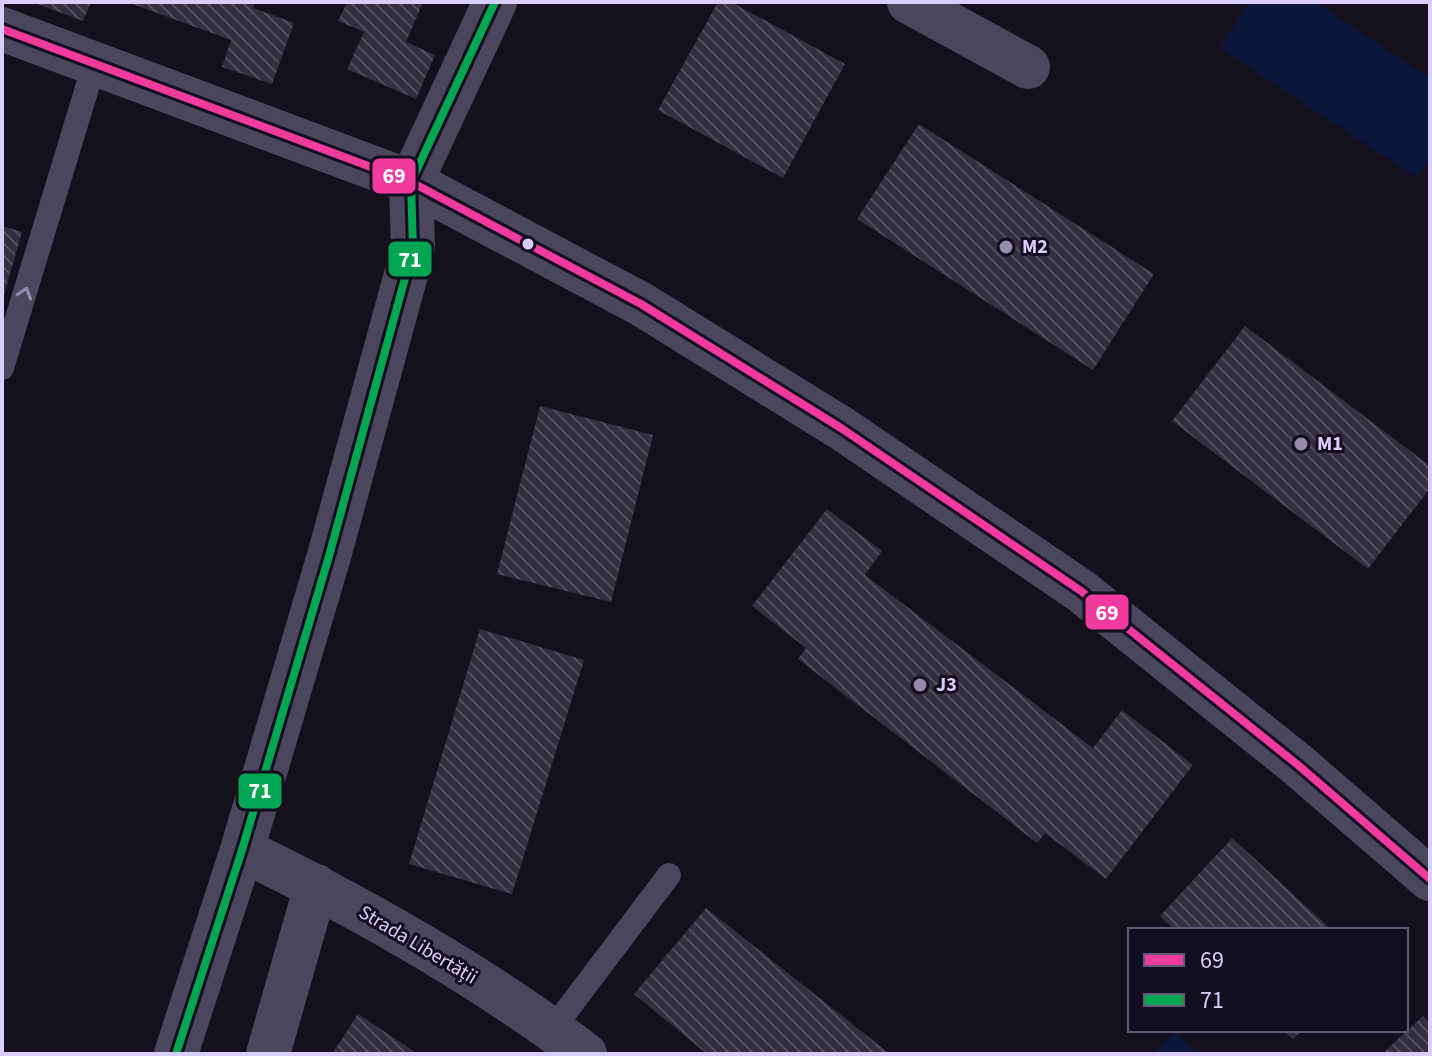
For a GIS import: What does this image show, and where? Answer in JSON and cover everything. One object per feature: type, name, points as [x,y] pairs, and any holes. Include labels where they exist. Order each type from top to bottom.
[{"type":"street","points":[[176,1054],[242,850],[324,571],[413,249],[411,182],[495,2]]},
{"type":"street","points":[[909,2],[1028,67]]},
{"type":"street","points":[[2,29],[411,182],[641,304],[841,428],[1081,591],[1298,765],[1430,879]]},
{"type":"street","name":"Strada Libertății","points":[[242,850],[316,886],[466,972],[568,1042]]},
{"type":"street","points":[[268,1054],[316,886]]},
{"type":"lane","points":[[2,368],[94,65]]},
{"type":"lane","points":[[568,1042],[669,875]]},
{"type":"water","points":[[1250,2],[1316,2],[1430,78],[1430,158],[1417,178],[1220,48]]},
{"type":"water","points":[[1174,1033],[1198,1054],[1153,1054]]},
{"type":"building","points":[[32,2],[91,2],[83,21]]},
{"type":"building","points":[[127,2],[255,2],[253,8],[294,23],[272,84],[222,67],[231,40]]},
{"type":"building","points":[[347,2],[423,2],[406,42],[435,55],[416,99],[347,69],[364,32],[338,21]]},
{"type":"building","points":[[718,2],[731,2],[845,64],[783,178],[658,110]]},
{"type":"building","name":"M2","points":[[919,124],[1154,274],[1093,370],[857,219]]},
{"type":"building","points":[[2,226],[22,232],[3,298],[2,298]]},
{"type":"building","name":"M1","points":[[1245,326],[1430,466],[1430,488],[1368,569],[1172,421]]},
{"type":"building","points":[[540,406],[653,435],[611,602],[497,574]]},
{"type":"building","name":"J3","points":[[827,509],[882,551],[865,575],[1093,748],[1122,710],[1193,765],[1106,879],[1045,833],[1037,843],[798,659],[806,648],[752,606]]},
{"type":"building","points":[[480,629],[584,660],[512,894],[409,864]]},
{"type":"building","points":[[1232,838],[1330,928],[1173,928],[1160,916]]},
{"type":"building","points":[[706,908],[890,1054],[707,1054],[634,994]]},
{"type":"building","points":[[358,1014],[418,1054],[332,1054]]},
{"type":"building","points":[[1423,1016],[1430,1023],[1430,1054],[1382,1054],[1408,1032]]},
{"type":"building","points":[[1285,1032],[1300,1032],[1293,1039]]},
{"type":"transit line","name":"71","points":[[176,1054],[242,850],[329,556],[413,249],[411,182],[495,2]]},
{"type":"transit line","name":"69","points":[[2,29],[411,182],[641,304],[841,428],[1081,591],[1298,765],[1430,879]]},
{"type":"place","name":"M2","points":[[1006,247]]},
{"type":"place","name":"M1","points":[[1301,444]]},
{"type":"place","name":"J3","points":[[920,685]]}]
